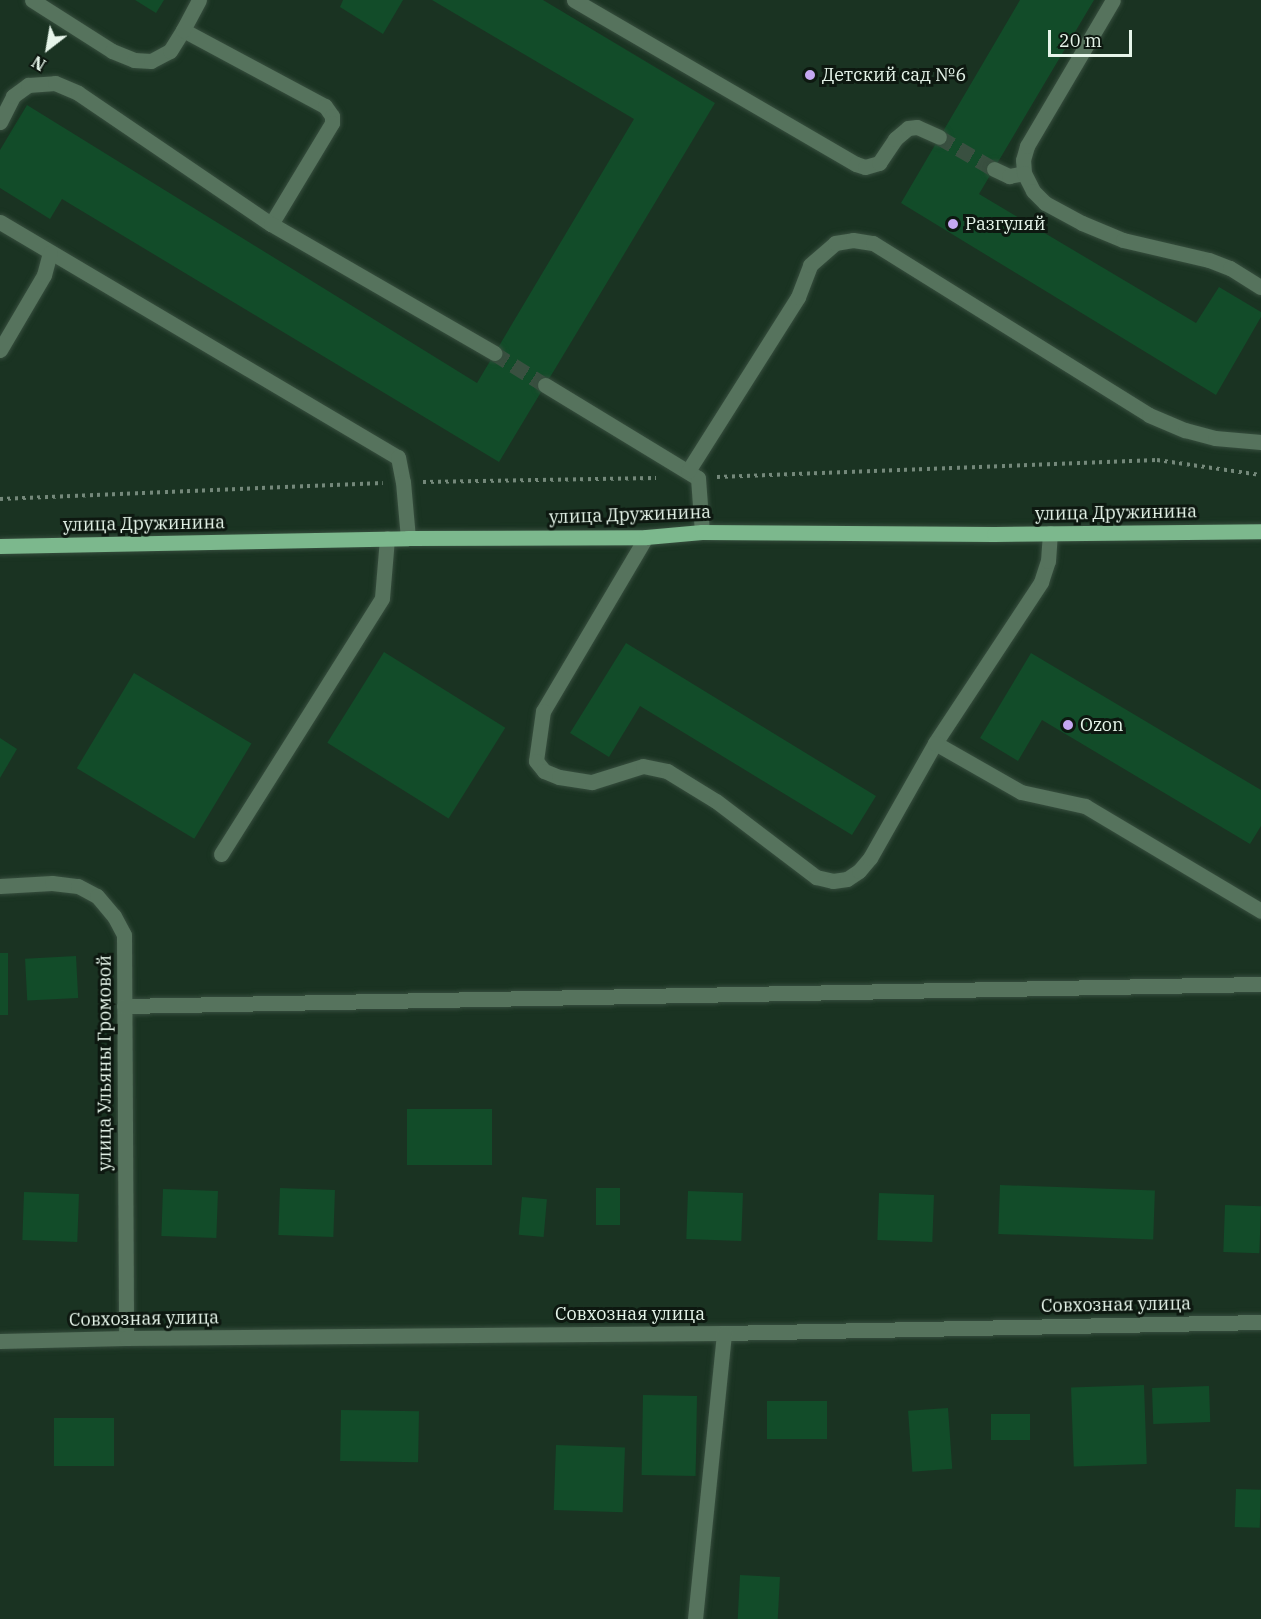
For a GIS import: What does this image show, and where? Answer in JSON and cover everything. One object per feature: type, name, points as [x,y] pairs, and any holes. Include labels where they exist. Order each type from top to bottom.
[{"type":"main road","name":"улица Дружинина","points":[[0,546],[387,538],[646,537],[702,532],[1261,531]]},
{"type":"street","points":[[32,0],[112,51],[134,60],[151,61],[170,51],[199,0]]},
{"type":"street","points":[[574,0],[856,164],[865,166],[879,163],[885,158],[895,139],[908,128],[917,127],[939,137]]},
{"type":"street","points":[[1113,0],[1027,146],[1023,160],[1024,173],[1032,190],[1045,203],[1082,223],[1123,240],[1209,260],[1230,268],[1261,287]]},
{"type":"street","points":[[183,30],[325,106],[332,116],[332,123],[272,224]]},
{"type":"street","points":[[0,122],[13,96],[28,85],[55,83],[78,93],[272,224],[494,353]]},
{"type":"street","points":[[994,169],[1009,176],[1024,173]]},
{"type":"street","points":[[0,222],[398,457],[404,482],[408,538]]},
{"type":"street","points":[[702,532],[693,474],[798,297],[810,265],[835,243],[853,240],[873,243],[1149,415],[1185,430],[1215,438],[1261,442]]},
{"type":"street","points":[[0,351],[5,329],[44,275],[50,253]]},
{"type":"street","points":[[545,385],[693,474]]},
{"type":"street","points":[[646,537],[543,711],[536,762],[544,771],[559,777],[592,782],[643,766],[667,771],[716,801],[816,876],[832,881],[847,879],[859,871],[870,858],[935,743],[1041,582],[1048,561],[1050,533]]},
{"type":"street","points":[[221,854],[382,598],[387,538]]},
{"type":"street","points":[[935,743],[1020,792],[1085,806],[1261,911]]},
{"type":"street","name":"улица Ульяны Громовой","points":[[0,886],[52,883],[78,886],[97,896],[114,916],[124,935],[126,1338]]},
{"type":"street","points":[[124,1006],[1261,984]]},
{"type":"street","name":"Совхозная улица","points":[[0,1341],[724,1333],[1261,1322]]},
{"type":"street","points":[[695,1619],[724,1333]]},
{"type":"path","points":[[0,499],[508,478],[1157,460],[1261,475]]},
{"type":"building","points":[[135,0],[164,0],[156,13]]},
{"type":"building","points":[[343,0],[403,0],[383,34],[340,7]]},
{"type":"building","points":[[432,0],[543,0],[715,103],[499,462],[62,199],[50,219],[0,188],[0,150],[27,105],[477,383],[634,119]]},
{"type":"building","points":[[1020,0],[1094,0],[979,194],[1196,323],[1219,287],[1261,312],[1261,317],[1216,395],[901,203]]},
{"type":"building","points":[[626,643],[876,796],[852,835],[640,706],[609,757],[570,733]]},
{"type":"building","points":[[384,652],[505,728],[449,819],[327,743]]},
{"type":"building","points":[[1031,653],[1261,790],[1261,826],[1250,844],[1042,720],[1018,761],[980,738]]},
{"type":"building","points":[[134,673],[251,744],[194,839],[77,768]]},
{"type":"building","points":[[0,738],[17,749],[0,778]]},
{"type":"building","points":[[0,953],[8,953],[8,1015],[0,1015]]},
{"type":"building","points":[[76,956],[78,998],[27,1001],[25,959]]},
{"type":"building","points":[[407,1109],[492,1109],[492,1165],[407,1165]]},
{"type":"building","points":[[1000,1185],[1155,1190],[1153,1239],[998,1234]]},
{"type":"building","points":[[280,1188],[335,1190],[333,1237],[278,1235]]},
{"type":"building","points":[[596,1188],[620,1188],[620,1225],[596,1225]]},
{"type":"building","points":[[163,1189],[218,1191],[216,1238],[161,1236]]},
{"type":"building","points":[[688,1191],[743,1193],[741,1241],[686,1239]]},
{"type":"building","points":[[24,1192],[79,1194],[77,1242],[22,1240]]},
{"type":"building","points":[[879,1193],[934,1195],[932,1242],[877,1240]]},
{"type":"building","points":[[522,1197],[547,1199],[544,1237],[519,1235]]},
{"type":"building","points":[[1225,1205],[1261,1206],[1259,1253],[1223,1252]]},
{"type":"building","points":[[1144,1385],[1147,1464],[1074,1466],[1071,1388]]},
{"type":"building","points":[[1209,1386],[1210,1422],[1153,1424],[1152,1388]]},
{"type":"building","points":[[643,1395],[697,1396],[696,1476],[642,1475]]},
{"type":"building","points":[[767,1401],[827,1401],[827,1439],[767,1439]]},
{"type":"building","points":[[948,1408],[952,1469],[912,1472],[908,1411]]},
{"type":"building","points":[[341,1410],[419,1411],[418,1462],[340,1461]]},
{"type":"building","points":[[991,1414],[1030,1414],[1030,1440],[991,1440]]},
{"type":"building","points":[[54,1418],[114,1418],[114,1466],[54,1466]]},
{"type":"building","points":[[556,1445],[625,1447],[623,1512],[554,1510]]},
{"type":"building","points":[[1236,1489],[1261,1490],[1260,1528],[1235,1527]]},
{"type":"building","points":[[740,1575],[780,1577],[778,1619],[738,1619]]},
{"type":"tunnel","points":[[939,137],[994,169]]},
{"type":"tunnel","points":[[494,353],[545,385]]},
{"type":"place","name":"Детский сад №6","points":[[810,75]]},
{"type":"place","name":"Разгуляй","points":[[953,224]]},
{"type":"place","name":"Ozon","points":[[1068,725]]}]
